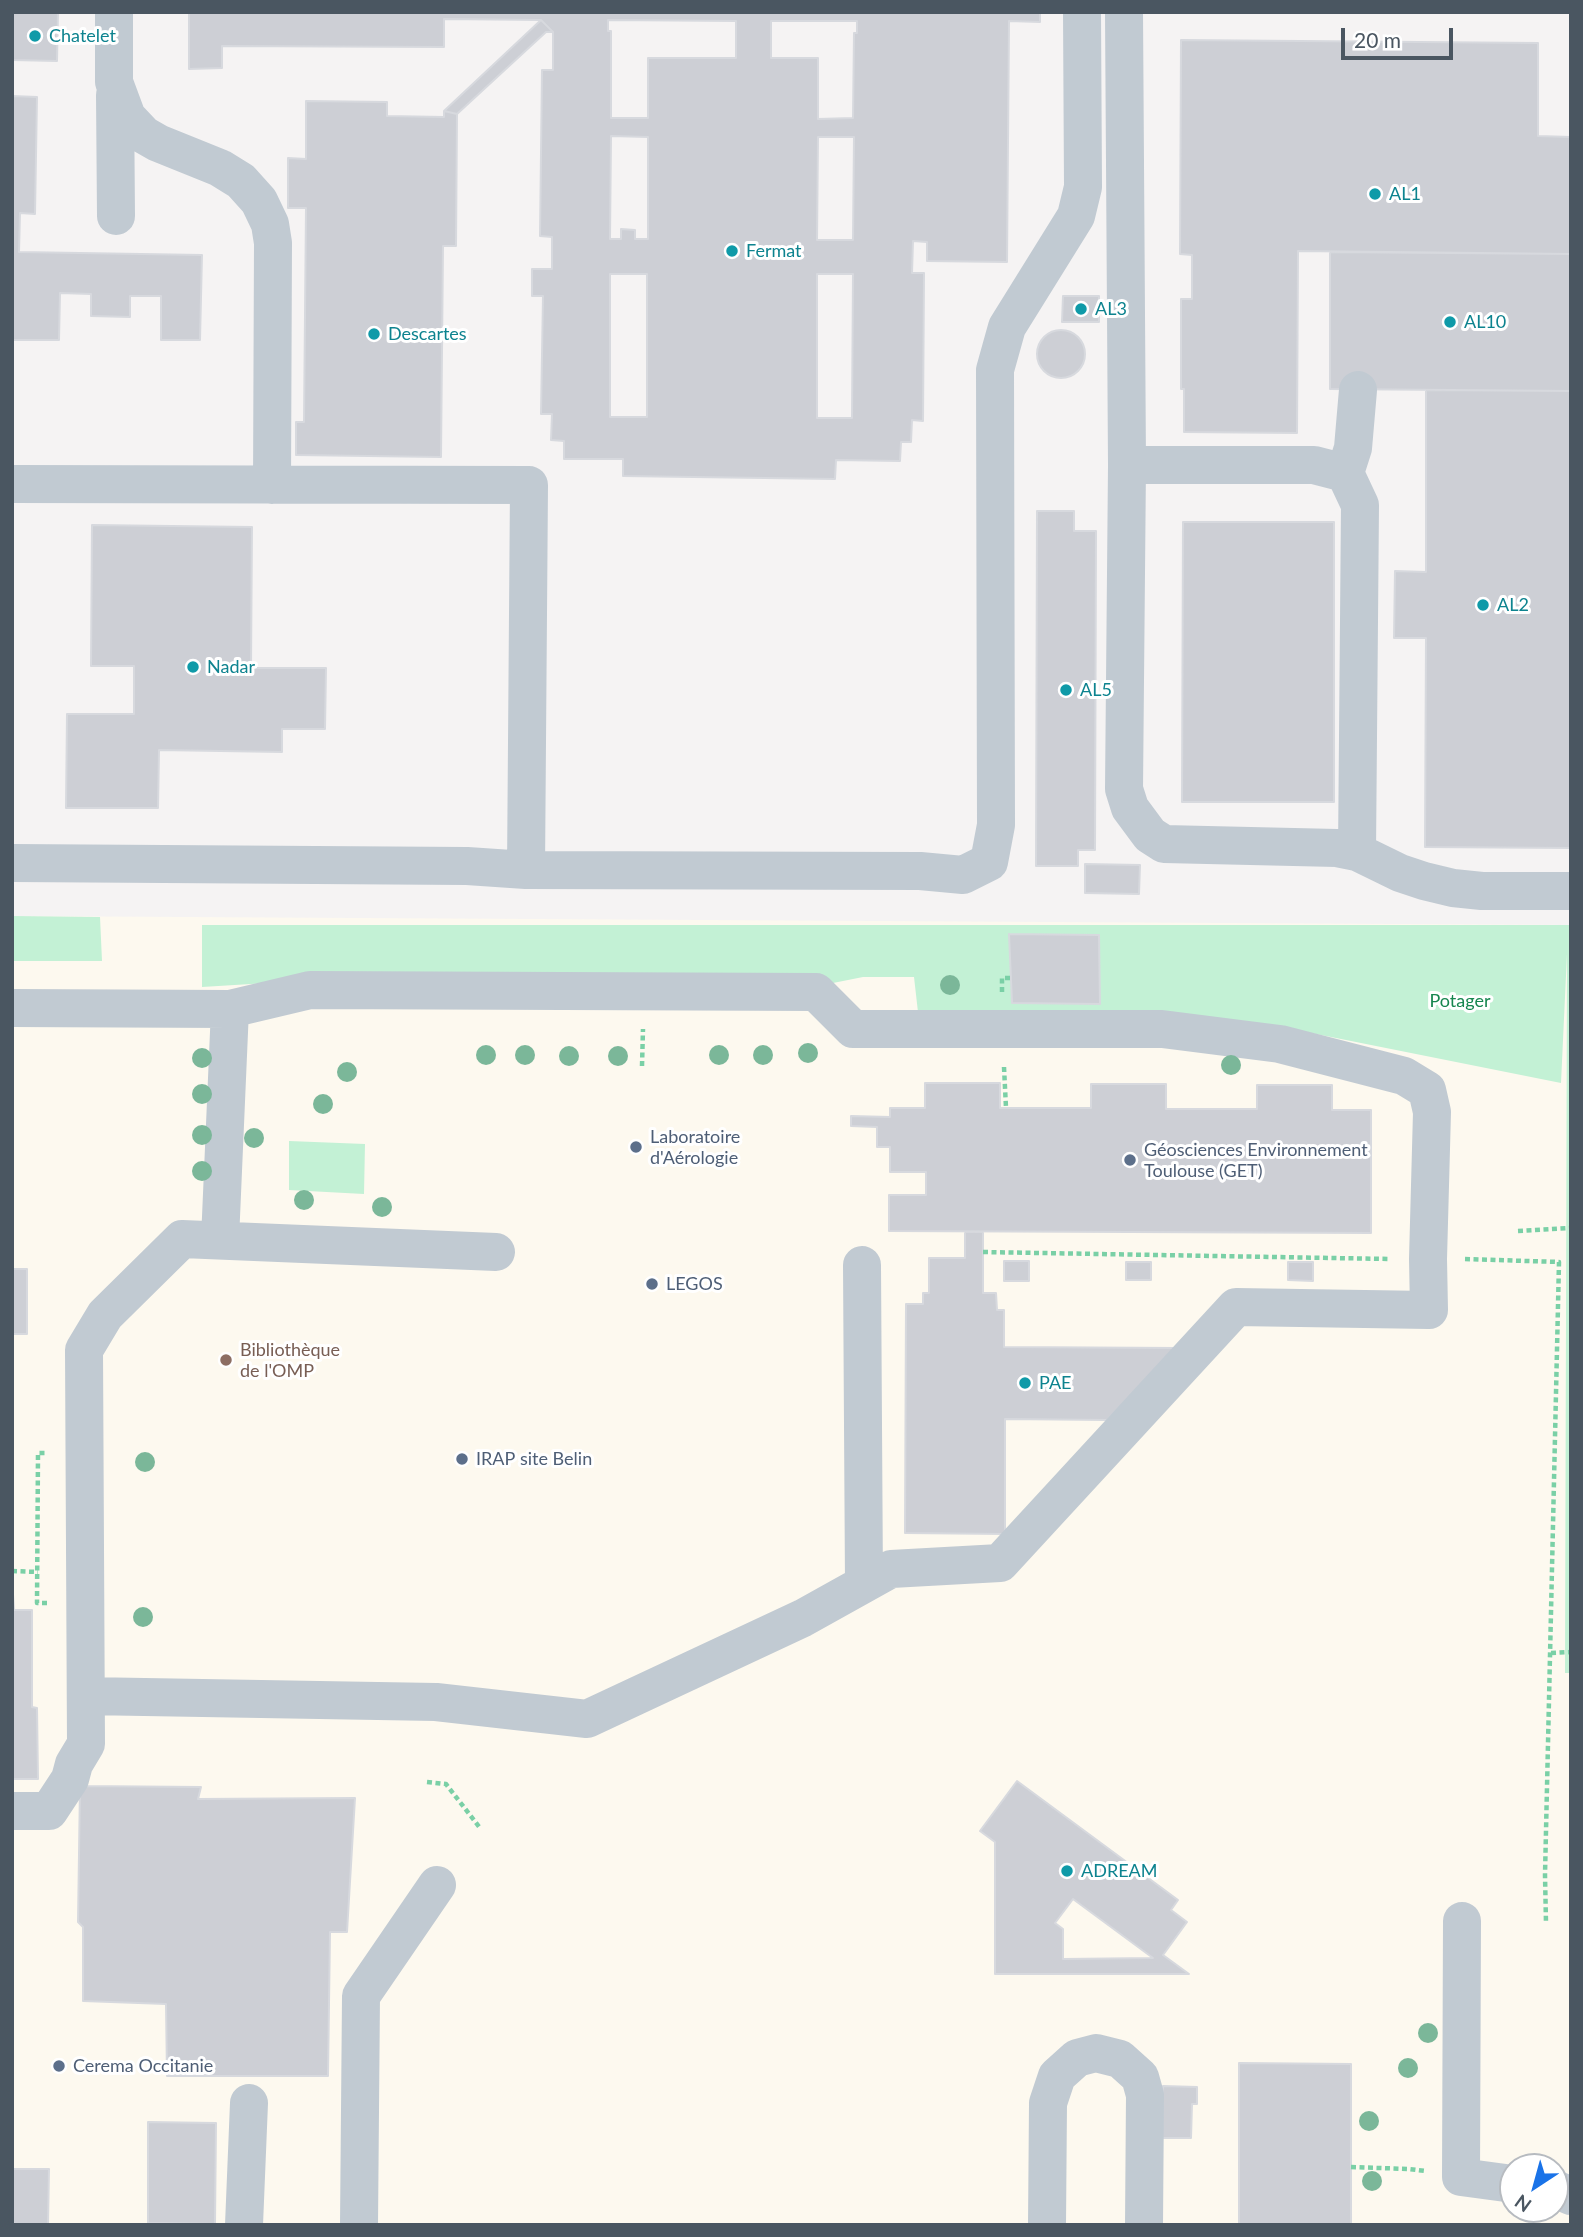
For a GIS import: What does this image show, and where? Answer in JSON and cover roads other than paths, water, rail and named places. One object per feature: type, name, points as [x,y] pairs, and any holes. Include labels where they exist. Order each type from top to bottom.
[{"type":"street","points":[[114,12],[116,216]]},
{"type":"street","points":[[12,863],[467,866],[526,870],[907,871],[963,875],[989,862],[996,825],[995,370],[1007,327],[1076,216],[1083,187],[1082,12]]},
{"type":"street","points":[[1124,12],[1127,465],[1124,789],[1130,808],[1150,835],[1164,844],[1321,847],[1357,852],[1400,873],[1454,888],[1482,891],[1571,891]]},
{"type":"street","points":[[114,82],[122,108],[134,126],[158,143],[220,168],[241,181],[259,201],[270,224],[273,243],[272,485]]},
{"type":"street","points":[[1357,852],[1360,505],[1345,473],[1353,449],[1358,390]]},
{"type":"street","points":[[1127,465],[1314,465],[1345,473]]},
{"type":"street","points":[[12,484],[529,485],[526,870]]},
{"type":"street","points":[[12,1008],[230,1009],[310,990],[816,992],[853,1029],[1161,1029],[1280,1044],[1404,1076],[1427,1090],[1432,1112],[1429,1310],[1236,1307],[1000,1563],[891,1569],[803,1618],[587,1719],[436,1702],[86,1696]]},
{"type":"street","points":[[220,1240],[230,1009]]},
{"type":"street","points":[[12,1811],[49,1811],[86,1744],[84,1350],[105,1315],[182,1239],[496,1252]]},
{"type":"street","points":[[862,1265],[864,1584]]},
{"type":"street","points":[[359,2225],[360,1996],[436,1885]]},
{"type":"street","points":[[1462,1921],[1461,2177],[1499,2182]]},
{"type":"street","points":[[1047,2225],[1048,2103],[1057,2076],[1077,2058],[1096,2053],[1120,2059],[1140,2077],[1145,2095],[1144,2225]]},
{"type":"street","points":[[244,2225],[249,2103]]},
{"type":"place","name":"Chatelet","points":[[35,36]]},
{"type":"place","name":"AL1","points":[[1375,194]]},
{"type":"place","name":"Fermat","points":[[732,251]]},
{"type":"place","name":"AL3","points":[[1081,309]]},
{"type":"place","name":"AL10","points":[[1450,322]]},
{"type":"place","name":"Descartes","points":[[374,334]]},
{"type":"place","name":"AL2","points":[[1483,605]]},
{"type":"place","name":"Nadar","points":[[193,667]]},
{"type":"place","name":"AL5","points":[[1066,690]]},
{"type":"place","name":"Laboratoire d'Aérologie","points":[[636,1147]]},
{"type":"place","name":"Géosciences Environnement Toulouse (GET)","points":[[1130,1160]]},
{"type":"place","name":"LEGOS","points":[[652,1284]]},
{"type":"place","name":"Bibliothèque de l'OMP","points":[[226,1360]]},
{"type":"place","name":"PAE","points":[[1025,1383]]},
{"type":"place","name":"IRAP site Belin","points":[[462,1459]]},
{"type":"place","name":"ADREAM","points":[[1067,1871]]},
{"type":"place","name":"Cerema Occitanie","points":[[59,2066]]},
{"type":"park label","name":"Potager","points":[[1460,1001]]}]
